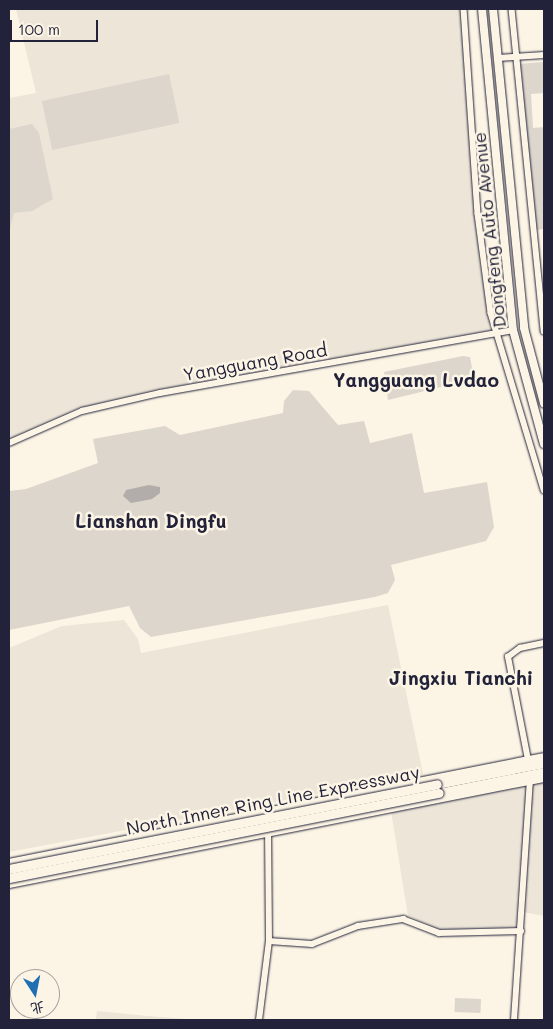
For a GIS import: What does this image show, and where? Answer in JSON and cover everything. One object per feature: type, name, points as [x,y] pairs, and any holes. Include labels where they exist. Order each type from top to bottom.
[{"type":"highway","name":"North Inner Ring Line Expressway","points":[[9,869],[544,762]]},
{"type":"highway","name":"North Inner Ring Line Expressway","points":[[9,878],[544,772]]},
{"type":"main road","name":"Dongfeng Auto Avenue","points":[[482,9],[513,330],[544,444]]},
{"type":"main road","name":"Dongfeng Auto Avenue","points":[[494,9],[524,328],[542,387],[544,400]]},
{"type":"main road","points":[[530,390],[542,387]]},
{"type":"main road","points":[[533,401],[544,400]]},
{"type":"main road","points":[[9,863],[544,756]]},
{"type":"main road","points":[[9,884],[544,778]]},
{"type":"street","points":[[464,9],[478,214],[491,313],[544,490]]},
{"type":"street","points":[[512,9],[544,331]]},
{"type":"street","points":[[498,58],[544,55]]},
{"type":"street","name":"Yangguang Road","points":[[9,443],[82,411],[142,397],[513,330]]},
{"type":"street","points":[[528,760],[508,657],[520,648],[544,644]]},
{"type":"street","points":[[514,1020],[530,781]]},
{"type":"street","points":[[259,1020],[269,941],[269,833],[264,812]]},
{"type":"street","points":[[269,941],[312,944],[358,926],[403,919],[439,933],[521,931]]},
{"type":"shaded area","points":[[16,9],[464,9],[478,214],[498,333],[160,393],[82,411],[9,443],[9,98],[36,93]]},
{"type":"shaded area","points":[[544,62],[544,93],[531,94],[533,128],[544,127],[544,229],[534,230],[518,64]]},
{"type":"shaded area","points":[[169,74],[179,123],[52,150],[42,101]]},
{"type":"shaded area","points":[[32,124],[39,133],[53,199],[32,211],[14,213],[9,233],[9,129]]},
{"type":"shaded area","points":[[463,356],[470,357],[474,379],[388,400],[384,372]]},
{"type":"shaded area","points":[[293,390],[309,391],[338,425],[364,421],[370,443],[412,433],[424,493],[487,482],[494,527],[486,541],[391,565],[395,580],[388,593],[375,597],[151,637],[140,628],[129,606],[9,630],[9,491],[26,489],[98,463],[93,439],[165,426],[180,435],[283,413],[284,401]]},
{"type":"shaded area","points":[[149,485],[160,487],[160,493],[152,499],[131,503],[123,496],[126,490]]},
{"type":"shaded area","points":[[388,605],[423,774],[9,852],[9,648],[62,626],[124,620],[138,639],[141,653]]},
{"type":"shaded area","points":[[544,778],[544,916],[523,912],[521,928],[440,930],[408,916],[391,811]]},
{"type":"shaded area","points":[[455,998],[481,999],[480,1013],[455,1012]]},
{"type":"shaded area","points":[[97,1011],[148,1016],[199,1020],[96,1020]]},
{"type":"district","name":"Yangguang Lvdao","points":[[416,380]]},
{"type":"district","name":"Lianshan Dingfu","points":[[151,521]]},
{"type":"district","name":"Jingxiu Tianchi","points":[[461,678]]}]
